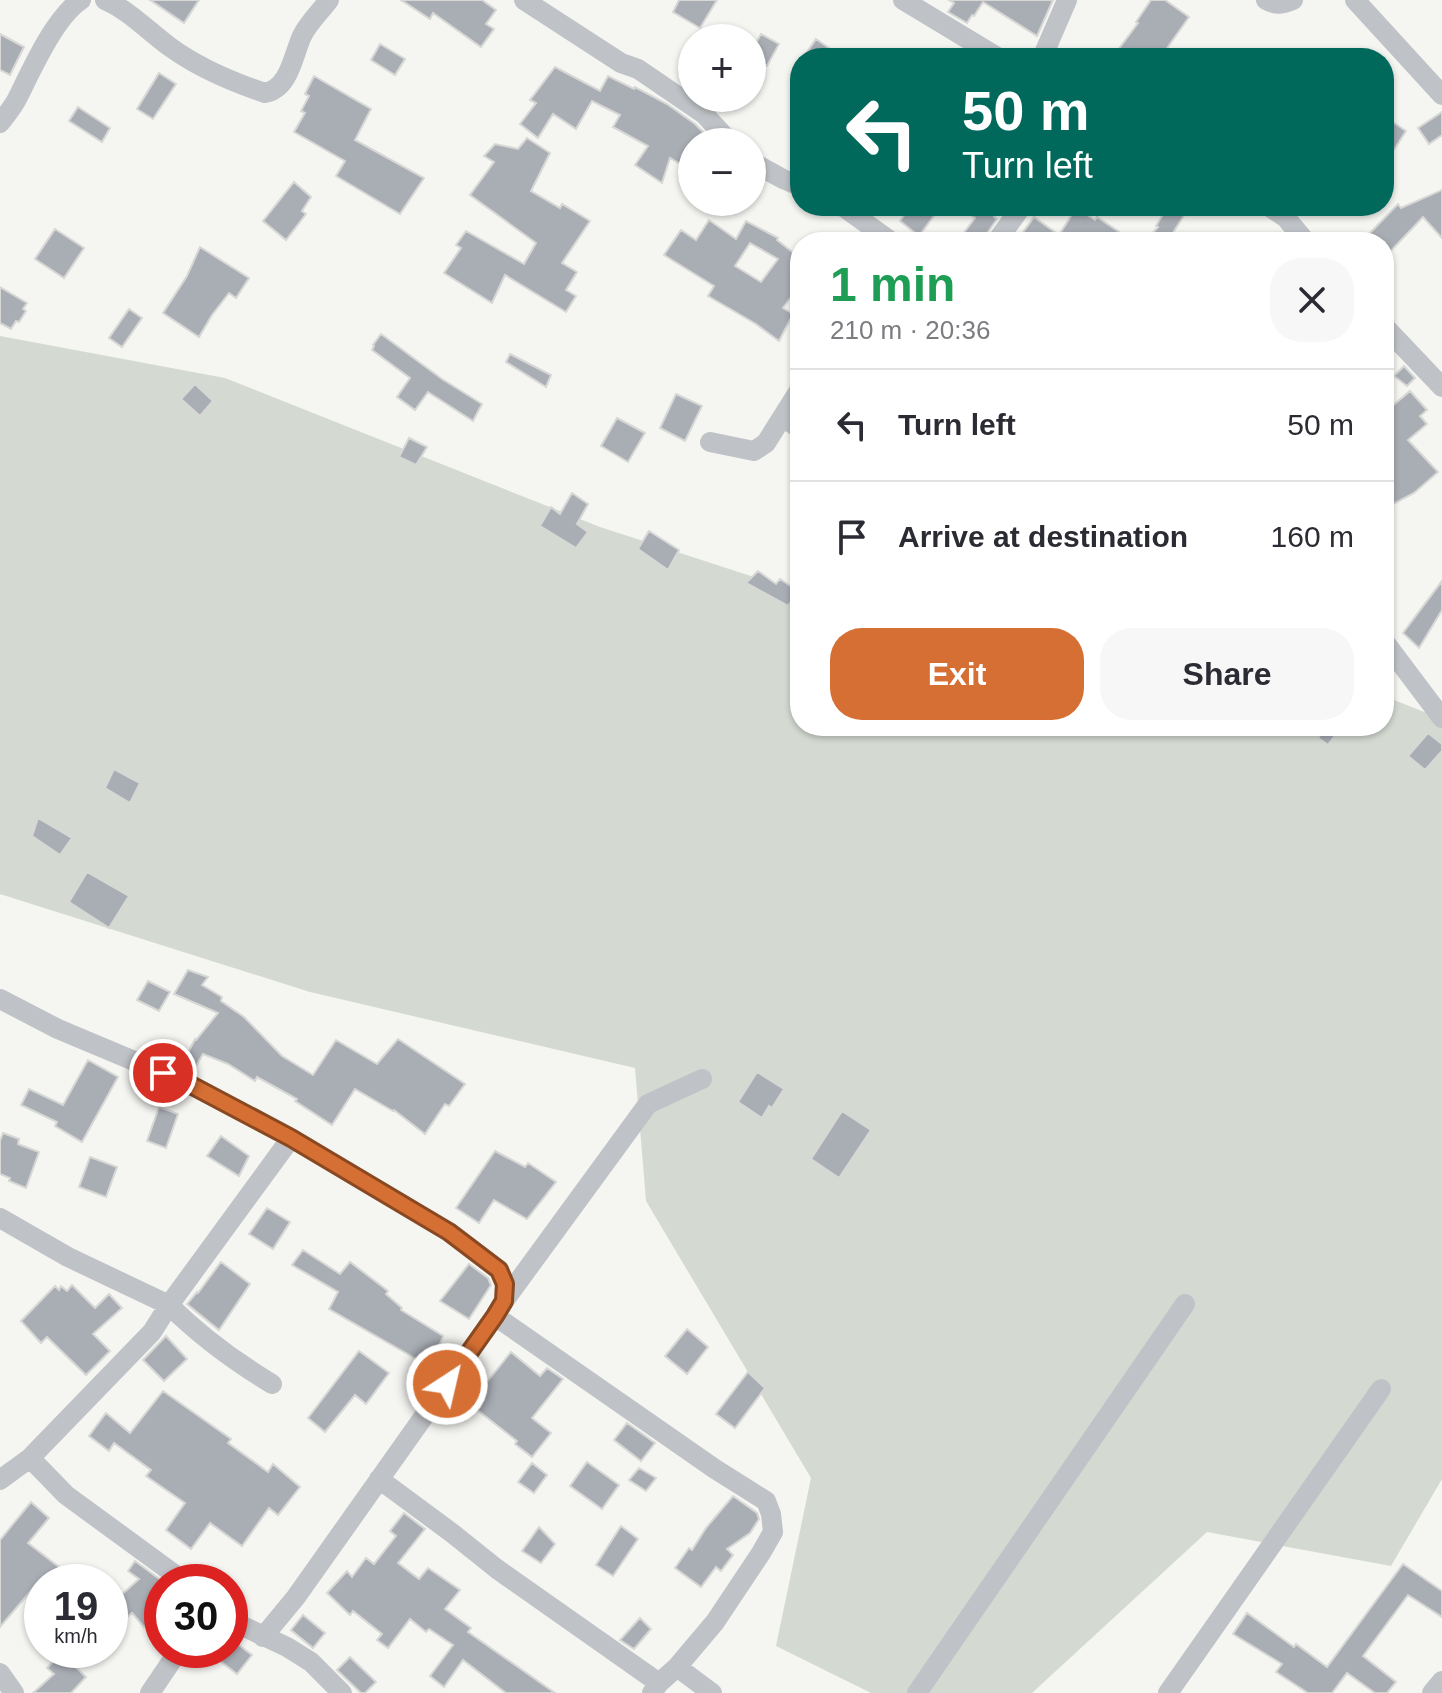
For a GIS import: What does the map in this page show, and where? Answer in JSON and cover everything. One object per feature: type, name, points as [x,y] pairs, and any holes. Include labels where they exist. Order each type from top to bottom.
[{"type":"street","points":[[0,123],[17,100],[32,66],[67,12],[81,0]]},
{"type":"street","points":[[105,0],[120,7],[189,60],[265,93],[272,92],[281,84],[302,35],[329,0]]},
{"type":"street","points":[[524,0],[621,63],[638,69],[704,114],[717,128]]},
{"type":"street","points":[[903,0],[982,48]]},
{"type":"street","points":[[1046,48],[1067,0]]},
{"type":"street","points":[[1266,0],[1273,4],[1293,0]]},
{"type":"street","points":[[1355,0],[1442,95]]},
{"type":"street","points":[[766,170],[790,182]]},
{"type":"street","points":[[856,216],[877,232]]},
{"type":"street","points":[[1283,216],[1298,232]]},
{"type":"street","points":[[1394,337],[1442,387]]},
{"type":"street","points":[[710,442],[754,451],[790,425]]},
{"type":"street","points":[[1394,654],[1442,718]]},
{"type":"street","points":[[0,999],[58,1029],[189,1084],[291,1138],[449,1232],[499,1270],[505,1284],[500,1308]]},
{"type":"street","points":[[263,1637],[296,1597],[648,1104],[702,1079]]},
{"type":"street","points":[[0,1480],[30,1458],[152,1332],[291,1138]]},
{"type":"street","points":[[0,1218],[68,1257],[169,1305],[231,1359],[272,1384]]},
{"type":"street","points":[[917,1693],[1185,1304]]},
{"type":"street","points":[[379,1479],[656,1688],[715,1622],[773,1532],[766,1501],[715,1469],[500,1308]]},
{"type":"street","points":[[1168,1693],[1381,1389]]},
{"type":"street","points":[[30,1458],[66,1495],[160,1564]]},
{"type":"street","points":[[248,1629],[311,1662],[342,1693]]},
{"type":"street","points":[[677,1667],[712,1693]]},
{"type":"street","points":[[150,1693],[167,1668]]},
{"type":"street","points":[[0,1673],[14,1693]]},
{"type":"street","points":[[1432,1693],[1442,1681]]},
{"type":"shaded area","points":[[0,336],[225,378],[600,527],[790,589],[790,736],[1394,736],[1394,700],[1442,719],[1442,1479],[1391,1566],[1207,1532],[1032,1693],[871,1693],[776,1646],[811,1478],[646,1201],[635,1068],[310,992],[0,894]]},
{"type":"building","points":[[150,0],[199,0],[184,23]]},
{"type":"building","points":[[401,0],[482,0],[496,10],[486,24],[494,29],[481,47],[433,13],[430,19]]},
{"type":"building","points":[[679,0],[717,0],[702,24],[693,24],[673,12]]},
{"type":"building","points":[[949,0],[1053,0],[1037,36],[983,2],[967,23],[948,12],[954,3]]},
{"type":"building","points":[[1151,0],[1165,0],[1189,17],[1167,48],[1119,48]]},
{"type":"building","points":[[0,34],[24,47],[10,75],[0,70]]},
{"type":"building","points":[[766,37],[779,44],[766,65]]},
{"type":"building","points":[[816,39],[829,48],[810,48]]},
{"type":"building","points":[[380,44],[405,59],[395,75],[371,60]]},
{"type":"building","points":[[555,67],[600,91],[608,76],[635,87],[667,104],[699,128],[678,128],[678,163],[670,158],[662,183],[635,165],[648,146],[613,127],[620,115],[592,101],[576,129],[553,114],[538,138],[520,124],[536,103],[530,100]]},
{"type":"building","points":[[159,73],[176,84],[153,119],[137,109]]},
{"type":"building","points":[[314,76],[371,109],[355,140],[424,178],[400,214],[336,176],[345,161],[294,132],[305,113],[301,111],[309,96],[305,94]]},
{"type":"building","points":[[78,107],[110,128],[102,142],[69,121]]},
{"type":"building","points":[[1442,112],[1442,135],[1429,144],[1418,128]]},
{"type":"building","points":[[1394,123],[1406,131],[1394,150]]},
{"type":"building","points":[[527,138],[550,153],[531,191],[560,208],[562,204],[590,221],[562,263],[577,272],[566,290],[576,296],[566,312],[505,275],[492,303],[444,273],[461,248],[456,245],[466,231],[524,264],[536,243],[470,195],[494,162],[484,156],[495,144],[518,149]]},
{"type":"building","points":[[294,182],[311,197],[302,211],[306,214],[286,240],[263,221]]},
{"type":"building","points":[[1442,190],[1442,238],[1423,217],[1394,247],[1394,232],[1371,232],[1386,216],[1394,216],[1394,208],[1398,204],[1401,208]]},
{"type":"building","points":[[904,216],[934,216],[922,232],[914,232],[900,221]]},
{"type":"building","points":[[972,216],[995,216],[997,219],[988,232],[964,232],[975,218]]},
{"type":"building","points":[[1071,216],[1089,216],[1095,220],[1097,217],[1119,232],[1061,232]]},
{"type":"building","points":[[1162,216],[1184,216],[1173,232],[1154,232]]},
{"type":"building","points":[[1034,217],[1055,232],[1023,232]]},
{"type":"building","points":[[709,220],[736,239],[746,221],[778,238],[790,250],[790,299],[783,308],[790,312],[790,320],[779,341],[708,296],[714,286],[664,255],[681,230],[696,240]],"holes":[[[750,243],[778,259],[761,282],[735,266]]]},
{"type":"building","points":[[55,229],[84,248],[64,278],[35,259]]},
{"type":"building","points":[[200,247],[249,278],[236,298],[229,293],[199,337],[163,313],[187,276]]},
{"type":"building","points":[[0,287],[27,303],[23,309],[26,311],[11,329],[0,323]]},
{"type":"building","points":[[129,309],[142,318],[122,347],[109,338]]},
{"type":"building","points":[[381,334],[482,404],[473,421],[428,392],[415,410],[397,397],[410,378],[372,350]]},
{"type":"building","points":[[510,354],[551,375],[546,387],[506,362]]},
{"type":"building","points":[[1404,366],[1415,378],[1407,386],[1394,376]]},
{"type":"building","points":[[195,384],[213,401],[200,416],[181,399]]},
{"type":"building","points":[[1410,391],[1427,410],[1420,416],[1427,424],[1408,440],[1438,472],[1414,493],[1394,504],[1394,405]]},
{"type":"building","points":[[676,394],[702,406],[685,441],[660,428]]},
{"type":"building","points":[[617,418],[645,433],[628,462],[601,446]]},
{"type":"building","points":[[409,438],[427,447],[416,465],[399,457]]},
{"type":"building","points":[[572,493],[588,504],[577,524],[588,532],[576,548],[540,526],[551,507],[560,514]]},
{"type":"building","points":[[649,531],[679,550],[668,570],[638,549]]},
{"type":"building","points":[[758,571],[776,584],[780,579],[790,586],[790,603],[788,606],[746,583]]},
{"type":"building","points":[[1442,581],[1442,610],[1419,648],[1403,633]]},
{"type":"building","points":[[1428,733],[1442,744],[1442,751],[1425,770],[1408,756]]},
{"type":"building","points":[[1320,736],[1335,736],[1328,745],[1318,738]]},
{"type":"building","points":[[114,769],[140,783],[130,803],[105,788]]},
{"type":"building","points":[[38,818],[72,838],[60,855],[32,836]]},
{"type":"building","points":[[87,872],[129,896],[109,928],[69,902]]},
{"type":"building","points":[[188,970],[208,977],[202,985],[222,997],[221,1001],[244,1017],[282,1056],[313,1075],[336,1040],[377,1064],[398,1039],[465,1084],[449,1106],[445,1104],[425,1134],[394,1110],[355,1089],[332,1125],[295,1101],[297,1099],[257,1077],[255,1081],[228,1064],[203,1054],[196,1066],[185,1059],[195,1039],[218,1013],[174,994]]},
{"type":"building","points":[[148,981],[170,992],[159,1011],[137,1000]]},
{"type":"building","points":[[88,1060],[118,1077],[82,1142],[55,1126],[57,1122],[21,1105],[29,1089],[63,1105]]},
{"type":"building","points":[[757,1072],[784,1089],[762,1118],[738,1102]]},
{"type":"building","points":[[159,1107],[178,1114],[166,1148],[147,1141]]},
{"type":"building","points":[[842,1111],[871,1130],[839,1178],[811,1159]]},
{"type":"building","points":[[3,1133],[19,1139],[18,1144],[39,1152],[26,1188],[0,1174],[0,1141]]},
{"type":"building","points":[[221,1136],[249,1156],[239,1176],[207,1156]]},
{"type":"building","points":[[495,1151],[525,1167],[528,1163],[556,1182],[527,1219],[494,1200],[479,1223],[456,1208]]},
{"type":"building","points":[[90,1157],[117,1167],[106,1197],[79,1187]]},
{"type":"building","points":[[267,1208],[290,1222],[273,1249],[249,1234]]},
{"type":"building","points":[[303,1250],[340,1274],[350,1262],[388,1291],[386,1294],[401,1310],[443,1336],[436,1354],[447,1360],[439,1372],[329,1309],[338,1292],[292,1265]]},
{"type":"building","points":[[221,1262],[250,1284],[219,1330],[187,1304]]},
{"type":"building","points":[[469,1264],[488,1278],[491,1285],[469,1319],[440,1301]]},
{"type":"building","points":[[72,1285],[95,1308],[109,1294],[122,1308],[93,1334],[110,1351],[86,1375],[47,1337],[41,1343],[21,1321],[55,1286],[67,1291]]},
{"type":"building","points":[[687,1329],[708,1347],[687,1374],[665,1356]]},
{"type":"building","points":[[166,1336],[187,1359],[164,1381],[143,1360]]},
{"type":"building","points":[[359,1351],[389,1373],[366,1404],[355,1395],[325,1432],[308,1418]]},
{"type":"building","points":[[511,1352],[540,1376],[547,1368],[563,1379],[532,1418],[551,1433],[532,1457],[476,1409],[486,1390],[483,1387]]},
{"type":"building","points":[[748,1372],[765,1388],[735,1428],[716,1414]]},
{"type":"building","points":[[163,1391],[231,1439],[228,1443],[268,1472],[273,1464],[300,1487],[278,1515],[269,1508],[242,1546],[210,1523],[191,1549],[166,1530],[185,1503],[146,1476],[151,1470],[114,1443],[109,1451],[89,1436],[106,1413],[130,1433]]},
{"type":"building","points":[[627,1423],[655,1443],[641,1461],[614,1440]]},
{"type":"building","points":[[587,1462],[619,1485],[602,1509],[570,1486]]},
{"type":"building","points":[[532,1463],[547,1475],[534,1493],[518,1482]]},
{"type":"building","points":[[639,1468],[656,1478],[646,1491],[629,1480]]},
{"type":"building","points":[[733,1496],[757,1513],[759,1519],[750,1533],[727,1549],[733,1555],[721,1571],[716,1567],[701,1587],[675,1568]]},
{"type":"building","points":[[31,1502],[49,1518],[28,1543],[55,1564],[24,1564],[24,1599],[0,1627],[0,1540]]},
{"type":"building","points":[[404,1513],[425,1529],[398,1563],[419,1579],[428,1568],[460,1590],[445,1609],[471,1628],[468,1632],[555,1693],[506,1693],[463,1660],[444,1687],[430,1676],[453,1645],[429,1629],[426,1632],[410,1619],[388,1648],[377,1640],[382,1634],[353,1611],[350,1615],[327,1593],[347,1571],[352,1577],[366,1558],[374,1564],[396,1536],[390,1531]]},
{"type":"building","points":[[621,1526],[638,1539],[613,1576],[596,1565]]},
{"type":"building","points":[[539,1527],[555,1544],[541,1563],[522,1551]]},
{"type":"building","points":[[135,1561],[144,1568],[144,1627],[132,1613],[128,1616],[128,1589],[139,1579],[128,1571]]},
{"type":"building","points":[[1403,1564],[1442,1591],[1442,1617],[1408,1595],[1363,1656],[1396,1682],[1387,1693],[1375,1693],[1347,1673],[1332,1693],[1308,1693],[1276,1672],[1282,1664],[1233,1634],[1247,1613],[1327,1667]]},
{"type":"building","points":[[303,1615],[325,1633],[313,1648],[291,1630]]},
{"type":"building","points":[[640,1618],[651,1629],[634,1649],[620,1640]]},
{"type":"building","points":[[350,1657],[376,1682],[365,1693],[361,1693],[337,1670]]},
{"type":"building","points":[[47,1668],[77,1668],[86,1677],[71,1693],[33,1693],[54,1674]]},
{"type":"route","points":[[163,1073],[291,1138],[449,1232],[499,1270],[505,1284],[504,1301],[447,1384]]}]
